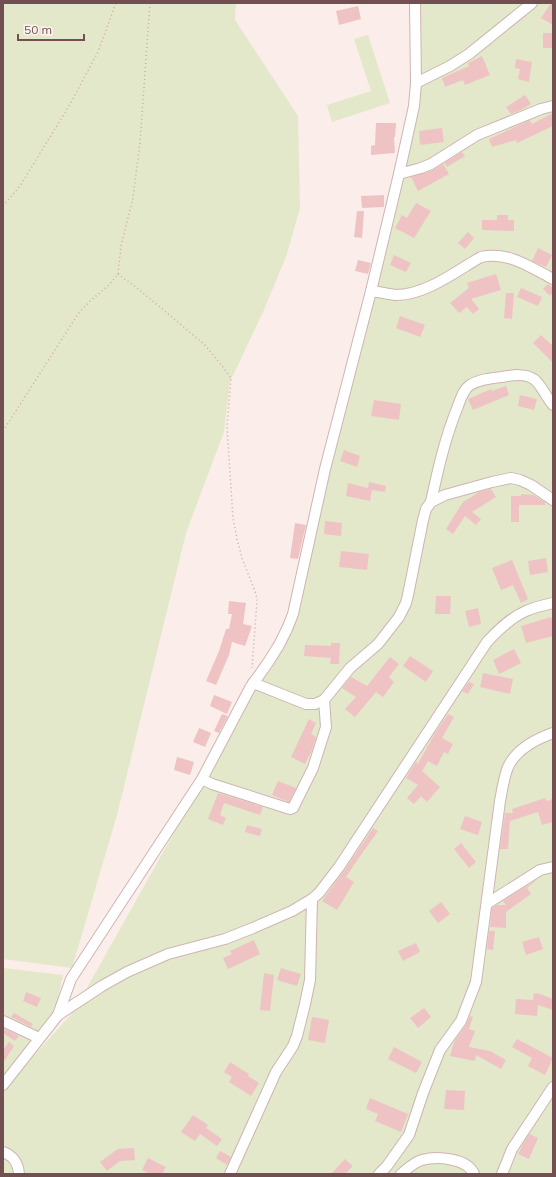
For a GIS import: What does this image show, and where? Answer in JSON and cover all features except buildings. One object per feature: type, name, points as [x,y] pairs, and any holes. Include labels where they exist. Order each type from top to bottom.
[{"type":"street","points":[[58,1015],[71,979],[202,779],[253,683],[269,662],[287,629],[293,614],[325,469],[371,291],[414,106],[416,83],[415,3]]},
{"type":"street","points":[[416,83],[450,66],[469,54],[532,3]]},
{"type":"street","points":[[399,174],[431,164],[477,135],[541,109],[553,106]]},
{"type":"street","points":[[371,291],[395,295],[412,292],[434,285],[474,260],[489,255],[508,257],[553,279]]},
{"type":"street","points":[[432,502],[441,458],[454,416],[464,391],[470,385],[489,378],[517,375],[530,377],[535,380],[553,404]]},
{"type":"street","points":[[253,683],[306,704],[320,703],[324,700],[350,668],[378,644],[403,609],[408,595],[426,509],[438,498],[511,478],[531,485],[553,500]]},
{"type":"street","points":[[3,1085],[58,1015],[102,986],[127,972],[168,954],[225,939],[253,928],[292,911],[319,893],[339,867],[487,642],[505,624],[516,616],[526,611],[553,603]]},
{"type":"street","points":[[202,779],[212,784],[290,809],[295,807],[313,768],[326,727],[324,700]]},
{"type":"street","points":[[379,1174],[387,1166],[409,1135],[423,1093],[440,1050],[461,1021],[471,999],[476,982],[488,903],[500,801],[507,772],[512,761],[522,750],[531,743],[553,732]]},
{"type":"street","points":[[488,903],[540,870],[553,867]]},
{"type":"street","points":[[230,1174],[276,1072],[293,1046],[297,1036],[310,980],[312,899]]},
{"type":"street","points":[[3,1021],[39,1038]]},
{"type":"street","points":[[502,1174],[512,1149],[553,1087]]},
{"type":"street","points":[[3,1152],[14,1158],[18,1164],[19,1174]]},
{"type":"street","points":[[401,1174],[421,1160],[449,1159],[463,1162],[473,1171],[474,1174]]},
{"type":"path","points":[[3,206],[20,186],[69,106],[98,52],[116,3]]},
{"type":"path","points":[[3,431],[78,314],[89,302],[109,285],[118,274],[121,246],[133,198],[139,151],[150,3]]},
{"type":"path","points":[[118,274],[204,344],[230,378],[227,427],[233,518],[236,539],[257,600],[251,672]]},
{"type":"green space","points":[[3,3],[236,3],[235,20],[298,116],[300,208],[286,257],[263,312],[230,382],[224,432],[186,533],[117,815],[72,968],[3,959]]},
{"type":"green space","points":[[417,3],[553,3],[553,1174],[3,1174],[3,1093],[74,1011],[257,685],[289,634],[416,105]]},
{"type":"green space","points":[[368,35],[390,103],[332,122],[327,105],[371,91],[354,39]]},
{"type":"green space","points":[[3,968],[63,975],[55,1011],[3,1078]]}]
